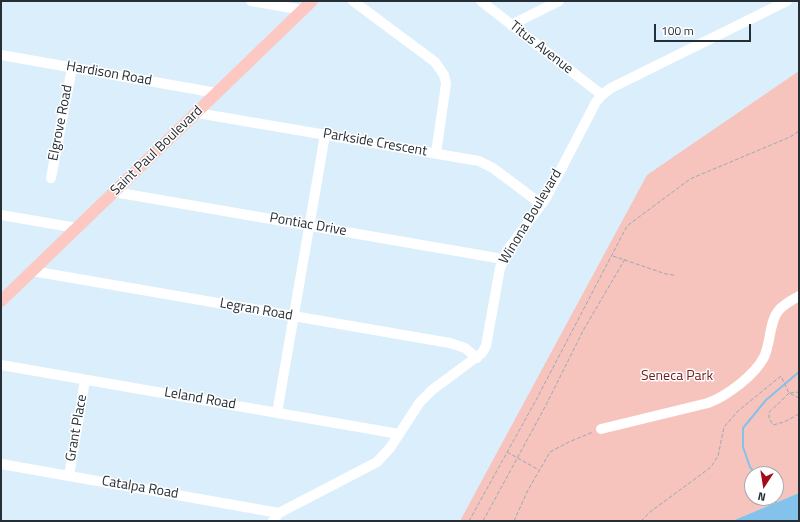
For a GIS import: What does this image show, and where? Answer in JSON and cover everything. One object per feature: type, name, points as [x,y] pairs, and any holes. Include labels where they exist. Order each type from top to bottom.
[{"type":"main road","name":"Saint Paul Boulevard","points":[[1,301],[312,1]]},
{"type":"street","points":[[251,1],[303,10]]},
{"type":"street","points":[[353,1],[428,56],[440,68],[446,83],[436,153]]},
{"type":"street","name":"Titus Avenue","points":[[481,1],[602,95]]},
{"type":"street","points":[[511,24],[559,1]]},
{"type":"street","name":"Winona Boulevard","points":[[272,521],[280,513],[370,467],[384,456],[420,402],[432,390],[482,353],[486,346],[500,268],[503,259],[507,251],[546,198],[592,109],[602,95],[611,88],[787,1]]},
{"type":"street","name":"Hardison Road","points":[[1,55],[217,93]]},
{"type":"street","name":"Elgrove Road","points":[[51,178],[72,68]]},
{"type":"street","name":"Parkside Crescent","points":[[197,112],[472,159],[487,164],[542,204]]},
{"type":"street","points":[[277,413],[308,225],[325,135]]},
{"type":"street","name":"Pontiac Drive","points":[[114,192],[503,259]]},
{"type":"street","points":[[1,214],[77,228]]},
{"type":"street","name":"Legran Road","points":[[32,271],[450,343],[465,348],[477,358]]},
{"type":"street","points":[[601,429],[708,404],[729,393],[750,374],[764,358],[778,311],[785,304],[799,296]]},
{"type":"street","name":"Leland Road","points":[[1,365],[399,434]]},
{"type":"street","name":"Grant Place","points":[[69,476],[85,380]]},
{"type":"street","name":"Catalpa Road","points":[[1,464],[280,513]]},
{"type":"path","points":[[469,521],[628,226],[690,179],[790,137],[799,131]]},
{"type":"path","points":[[612,256],[625,259],[666,274],[674,275]]},
{"type":"path","points":[[483,521],[545,407],[584,329],[625,259]]},
{"type":"path","points":[[641,521],[650,512],[711,467],[718,456],[724,427],[738,411],[781,376],[789,393],[799,398]]},
{"type":"path","points":[[799,392],[789,393],[769,412],[769,418],[773,425],[784,422],[799,414]]},
{"type":"path","points":[[514,521],[550,452],[568,442],[601,429]]},
{"type":"path","points":[[507,452],[540,470]]},
{"type":"green space","name":"Seneca Park","points":[[799,71],[799,493],[784,499],[784,466],[744,466],[744,506],[768,506],[732,521],[460,521],[647,175]]},
{"type":"water","points":[[799,493],[799,521],[732,521],[768,506],[784,506],[784,499]]},
{"type":"waterway","points":[[750,466],[743,447],[743,428],[766,400],[799,372]]}]
